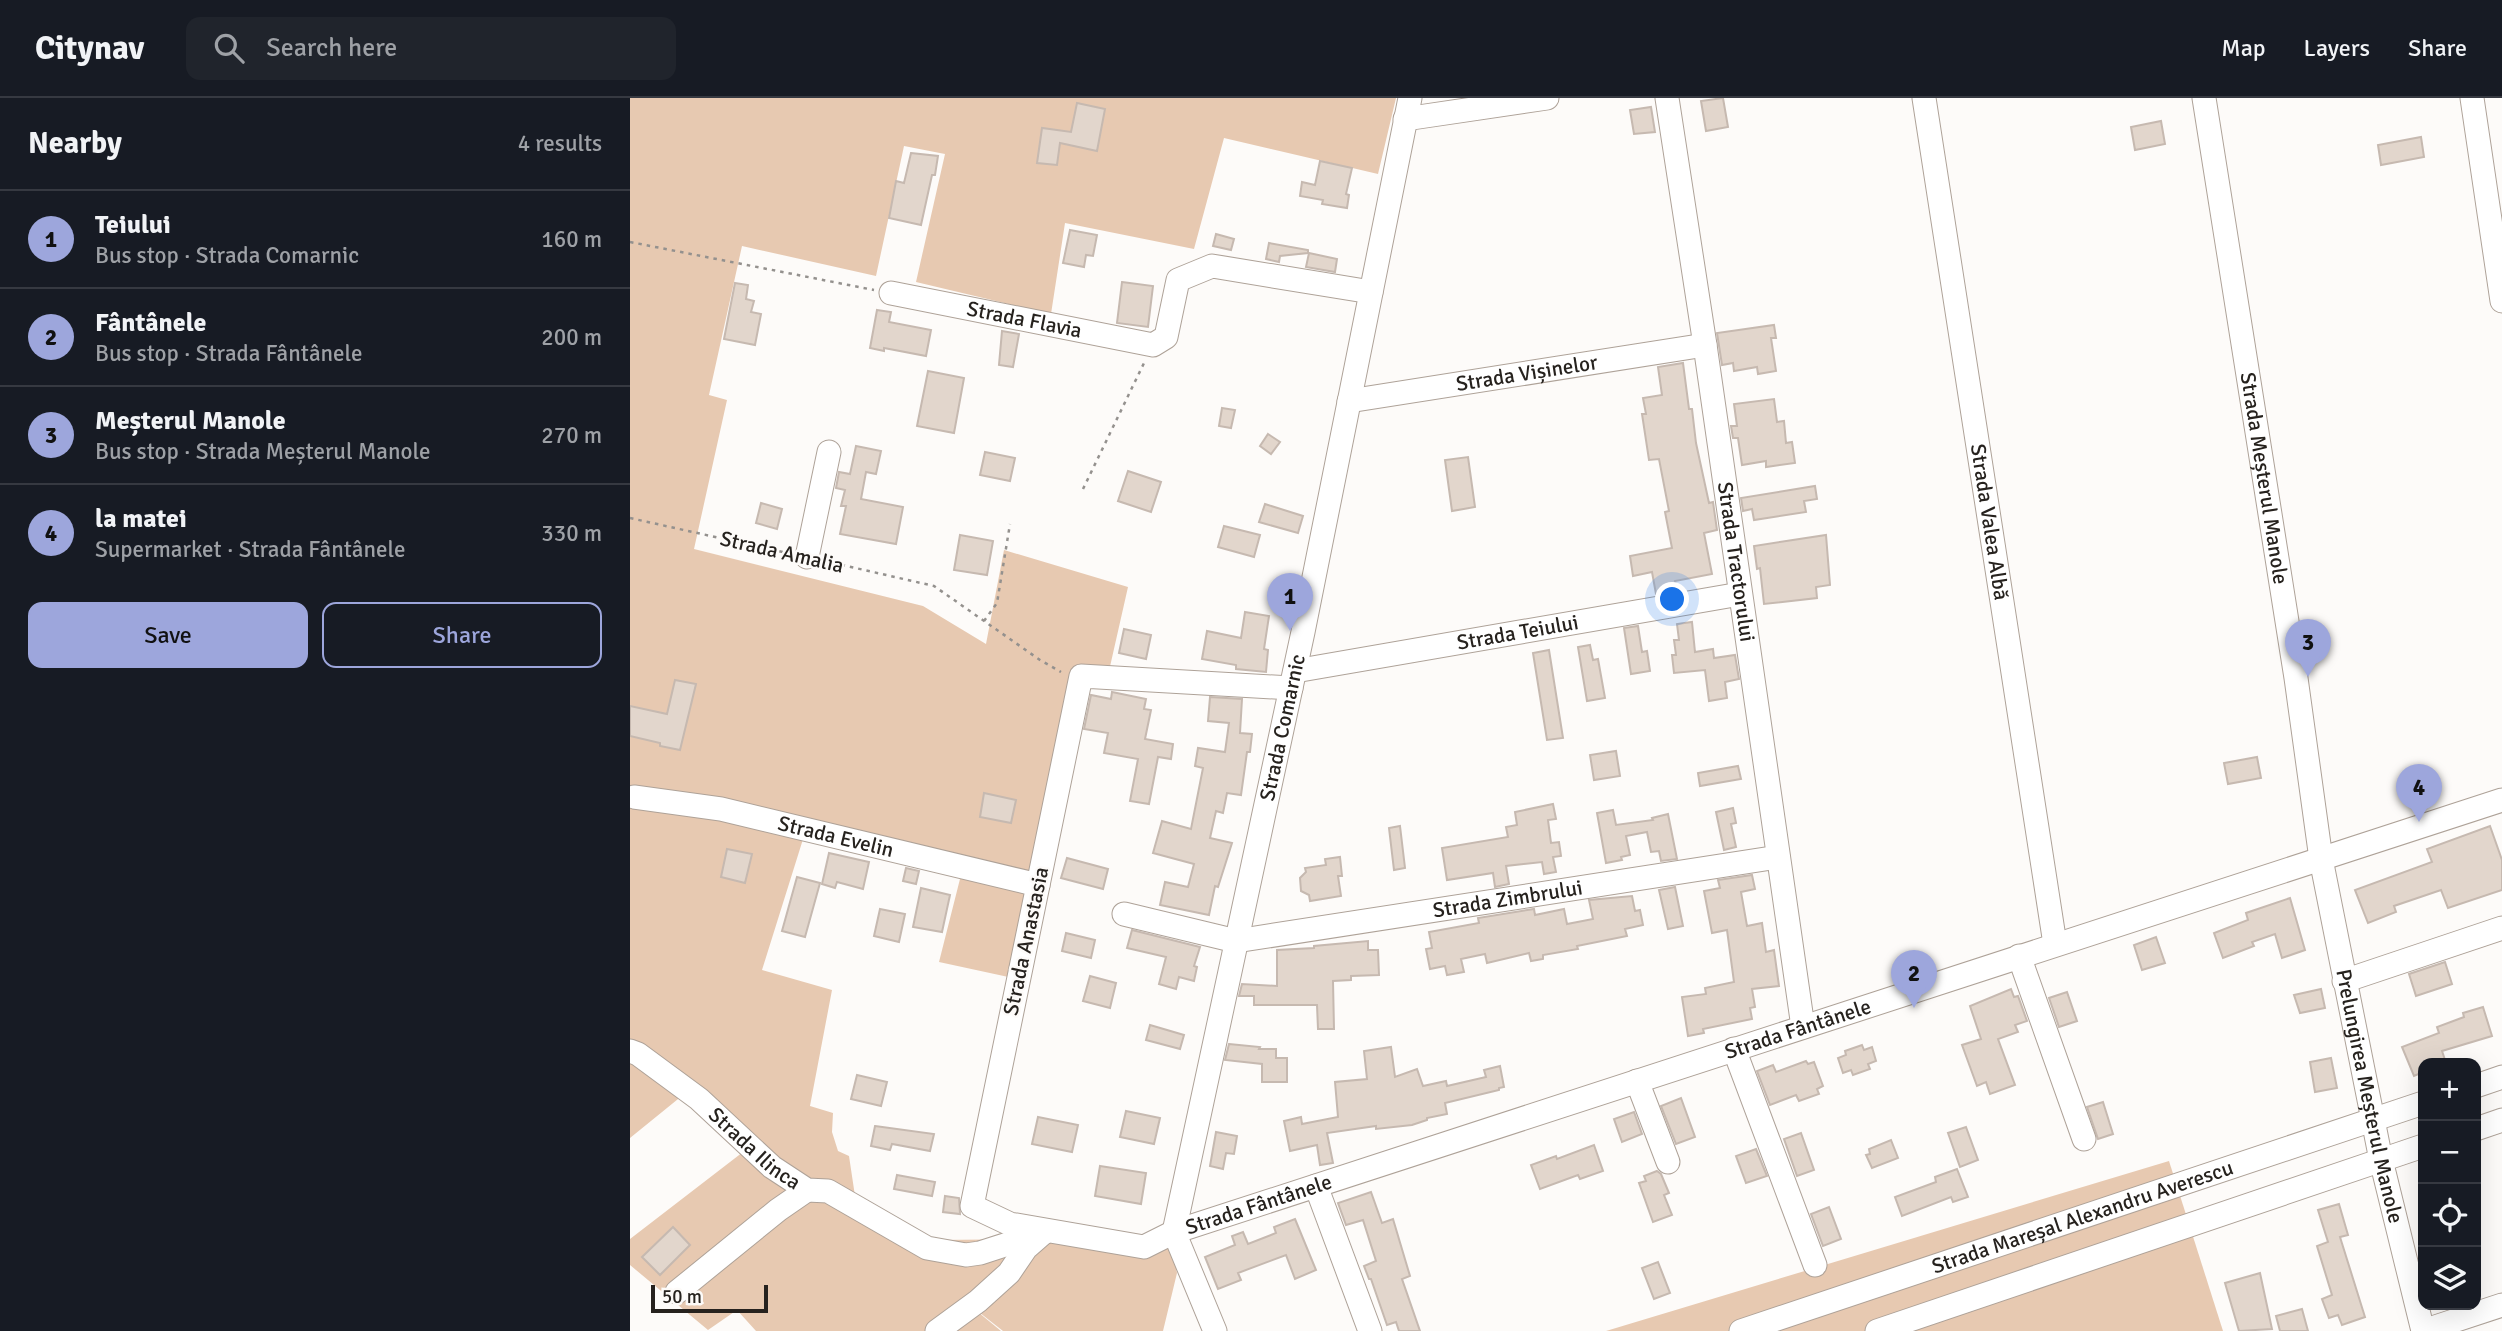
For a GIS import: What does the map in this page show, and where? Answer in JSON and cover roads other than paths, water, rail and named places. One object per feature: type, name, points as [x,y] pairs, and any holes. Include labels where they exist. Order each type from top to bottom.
[{"type":"street","points":[[1408,109],[1547,98]]},
{"type":"street","name":"Strada Tractorului","points":[[1667,98],[1803,1027]]},
{"type":"street","name":"Strada Valea Albă","points":[[1924,98],[2055,944]]},
{"type":"street","name":"Strada Meșterul Manole","points":[[2204,98],[2294,664],[2322,859]]},
{"type":"street","points":[[2472,98],[2502,301]]},
{"type":"street","name":"Strada Comarnic","points":[[1174,1232],[1293,679],[1408,109]]},
{"type":"street","name":"Strada Flavia","points":[[891,293],[1153,345],[1166,337],[1178,279],[1212,266],[1371,292]]},
{"type":"street","name":"Strada Vișinelor","points":[[1349,401],[1705,345]]},
{"type":"street","points":[[807,557],[829,452]]},
{"type":"street","name":"Strada Teiului","points":[[1293,679],[1740,594]]},
{"type":"street","name":"Strada Anastasia","points":[[972,1206],[1081,676],[1293,679]]},
{"type":"street","name":"Strada Evelin","points":[[634,797],[721,809],[1038,885]]},
{"type":"street","name":"Strada Fântânele","points":[[972,1206],[1010,1224],[1144,1247],[1174,1232],[2502,800]]},
{"type":"street","name":"Strada Zimbrului","points":[[1237,941],[1779,857]]},
{"type":"street","name":"Prelungirea Meșterul Manole","points":[[2322,859],[2372,1119],[2423,1331]]},
{"type":"street","points":[[1124,914],[1237,941]]},
{"type":"street","points":[[2344,981],[2502,929]]},
{"type":"street","points":[[2019,956],[2084,1139]]},
{"type":"street","points":[[1734,1049],[1815,1265]]},
{"type":"street","name":"Strada Ilinca","points":[[630,1051],[638,1054],[699,1099],[772,1167],[807,1191],[828,1191],[927,1248],[966,1255],[1045,1232]]},
{"type":"street","points":[[2481,1084],[2502,1077]]},
{"type":"street","points":[[1637,1081],[1668,1162]]},
{"type":"street","name":"Strada Mareșal Alexandru Averescu","points":[[1741,1331],[2418,1104]]},
{"type":"street","points":[[2481,1127],[2502,1120]]},
{"type":"street","name":"Strada Mareșal Alexandru Averescu","points":[[1877,1331],[2418,1148]]},
{"type":"street","points":[[1316,1186],[1370,1331]]},
{"type":"street","points":[[677,1292],[778,1210],[807,1191]]},
{"type":"street","points":[[937,1331],[978,1301],[1009,1273],[1026,1248],[1045,1232]]},
{"type":"street","points":[[1174,1232],[1214,1331]]},
{"type":"street","points":[[2423,1331],[2502,1305]]},
{"type":"place","name":"Teiului","points":[[1290,631]]},
{"type":"place","name":"Meșterul Manole","points":[[2308,677]]},
{"type":"place","name":"la matei","points":[[2419,822]]},
{"type":"place","name":"Fântânele","points":[[1914,1008]]}]
